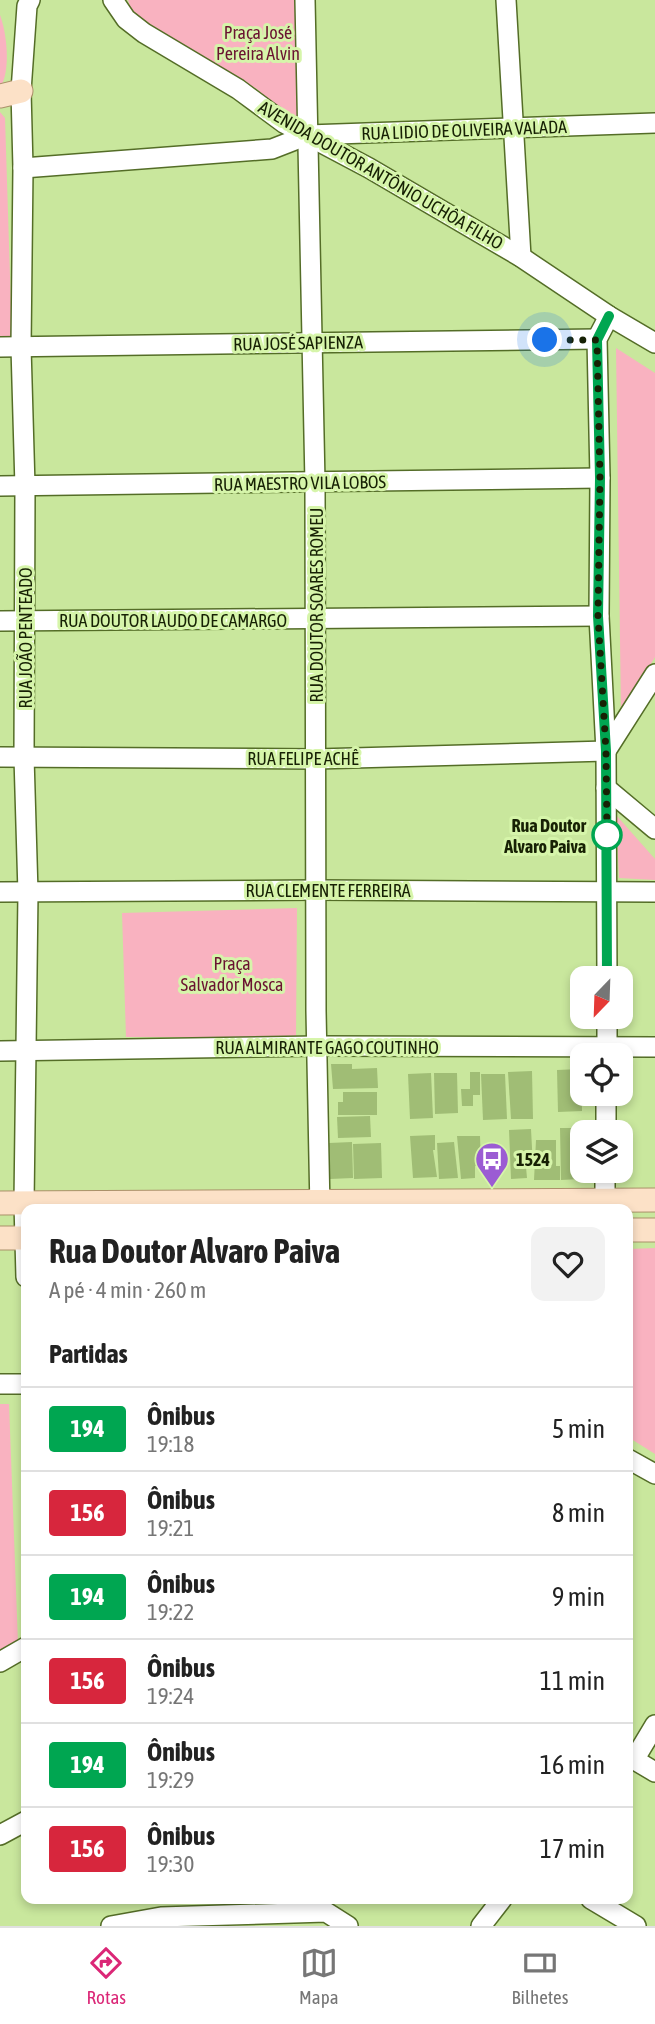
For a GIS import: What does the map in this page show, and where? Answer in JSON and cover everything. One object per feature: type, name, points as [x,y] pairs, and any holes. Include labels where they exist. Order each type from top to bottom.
[{"type":"main road","points":[[615,1204],[655,1200]]},
{"type":"main road","points":[[0,1203],[172,1204]]},
{"type":"main road","points":[[633,1230],[655,1230]]},
{"type":"main road","points":[[0,1238],[21,1238]]},
{"type":"street","name":"RUA JOÃO PENTEADO","points":[[24,1203],[28,893],[24,757],[25,487],[20,347],[23,168],[10,94],[30,0]]},
{"type":"street","name":"AVENIDA DOUTOR ANTÔNIO UCHÔA FILHO","points":[[113,0],[127,19],[144,33],[237,89],[284,123],[369,168],[521,257],[609,316],[655,343]]},
{"type":"street","name":"RUA DOUTOR SOARES ROMEU","points":[[305,0],[315,483],[320,1204]]},
{"type":"street","points":[[506,0],[521,257]]},
{"type":"street","name":"RUA LIDIO DE OLIVEIRA VALADA","points":[[23,168],[272,149],[308,135],[655,123]]},
{"type":"street","points":[[607,966],[606,751],[598,616],[600,478],[597,340],[609,316]]},
{"type":"street","name":"RUA JOSÉ SAPIENZA","points":[[0,347],[597,340]]},
{"type":"street","name":"RUA MAESTRO VILA LOBOS","points":[[0,486],[600,478]]},
{"type":"street","name":"RUA DOUTOR LAUDO DE CAMARGO","points":[[0,621],[598,616]]},
{"type":"street","points":[[606,751],[655,674]]},
{"type":"street","name":"RUA FELIPE ACHÊ","points":[[0,757],[316,759],[606,751]]},
{"type":"street","points":[[606,788],[655,829]]},
{"type":"street","name":"RUA CLEMENTE FERREIRA","points":[[0,892],[655,892]]},
{"type":"street","name":"RUA ALMIRANTE GAGO COUTINHO","points":[[0,1051],[317,1046],[570,1050]]},
{"type":"street","name":"RUA ALMIRANTE GAGO COUTINHO","points":[[633,1049],[655,1047]]},
{"type":"street","points":[[605,1183],[605,1204]]},
{"type":"street","points":[[0,1384],[21,1384]]},
{"type":"street","points":[[633,1462],[655,1474]]},
{"type":"street","points":[[0,1662],[21,1650]]},
{"type":"street","points":[[633,1755],[655,1725]]},
{"type":"street","points":[[633,1759],[655,1772]]},
{"type":"street","points":[[0,1835],[21,1824]]},
{"type":"street","points":[[155,1904],[164,1921]]},
{"type":"street","points":[[481,1926],[498,1904]]},
{"type":"street","points":[[600,1904],[636,1926]]},
{"type":"street","points":[[111,1926],[326,1905],[348,1926]]},
{"type":"green space","name":"Praça José Pereira Alvin","points":[[128,0],[298,0],[300,120],[291,120],[278,111],[257,89],[133,17]]},
{"type":"green space","points":[[0,15],[7,52],[6,72],[0,88]]},
{"type":"green space","points":[[0,112],[5,118],[12,339],[0,339]]},
{"type":"green space","points":[[616,348],[655,373],[655,657],[621,713]]},
{"type":"green space","points":[[616,815],[655,859],[655,880],[619,878]]},
{"type":"green space","name":"Praça Salvador Mosca","points":[[297,908],[296,1037],[126,1037],[122,913]]},
{"type":"green space","points":[[655,1248],[655,1454],[633,1440],[633,1249]]},
{"type":"green space","points":[[0,1404],[9,1404],[18,1643],[0,1650]]},
{"type":"building","points":[[331,1064],[352,1064],[352,1069],[377,1068],[378,1088],[333,1089]]},
{"type":"building","points":[[570,1069],[570,1106],[582,1106],[582,1111],[558,1112],[557,1070]]},
{"type":"building","points":[[532,1071],[533,1119],[511,1119],[508,1072]]},
{"type":"building","points":[[470,1072],[480,1072],[480,1095],[473,1095],[473,1106],[462,1106],[461,1089],[470,1089]]},
{"type":"building","points":[[431,1073],[433,1118],[410,1119],[408,1074]]},
{"type":"building","points":[[434,1073],[457,1073],[458,1113],[435,1114]]},
{"type":"building","points":[[481,1074],[505,1074],[507,1119],[483,1120]]},
{"type":"building","points":[[343,1092],[377,1092],[377,1115],[338,1115],[338,1102],[343,1102]]},
{"type":"building","points":[[370,1116],[371,1137],[338,1138],[337,1117]]},
{"type":"building","points":[[560,1128],[570,1128],[570,1180],[561,1180]]},
{"type":"building","points":[[531,1129],[533,1167],[526,1167],[527,1178],[511,1179],[509,1130]]},
{"type":"building","points":[[435,1135],[433,1150],[437,1177],[413,1178],[410,1136]]},
{"type":"building","points":[[457,1136],[480,1136],[481,1166],[475,1166],[475,1178],[461,1179]]},
{"type":"building","points":[[536,1140],[556,1140],[556,1166],[560,1166],[560,1180],[534,1180]]},
{"type":"building","points":[[352,1142],[353,1178],[330,1179],[329,1143]]},
{"type":"building","points":[[454,1142],[458,1178],[439,1179],[437,1143]]},
{"type":"building","points":[[381,1143],[382,1178],[354,1179],[353,1144]]},
{"type":"bus line","name":"194","points":[[607,966],[606,751],[598,616],[600,478],[597,340],[609,316]]},
{"type":"place","name":"Rua Doutor Alvaro Paiva","points":[[607,835]]},
{"type":"place","name":"1524","points":[[492,1189]]},
{"type":"route","points":[[545,340],[597,340],[600,478],[598,616],[606,751],[607,835]]}]
